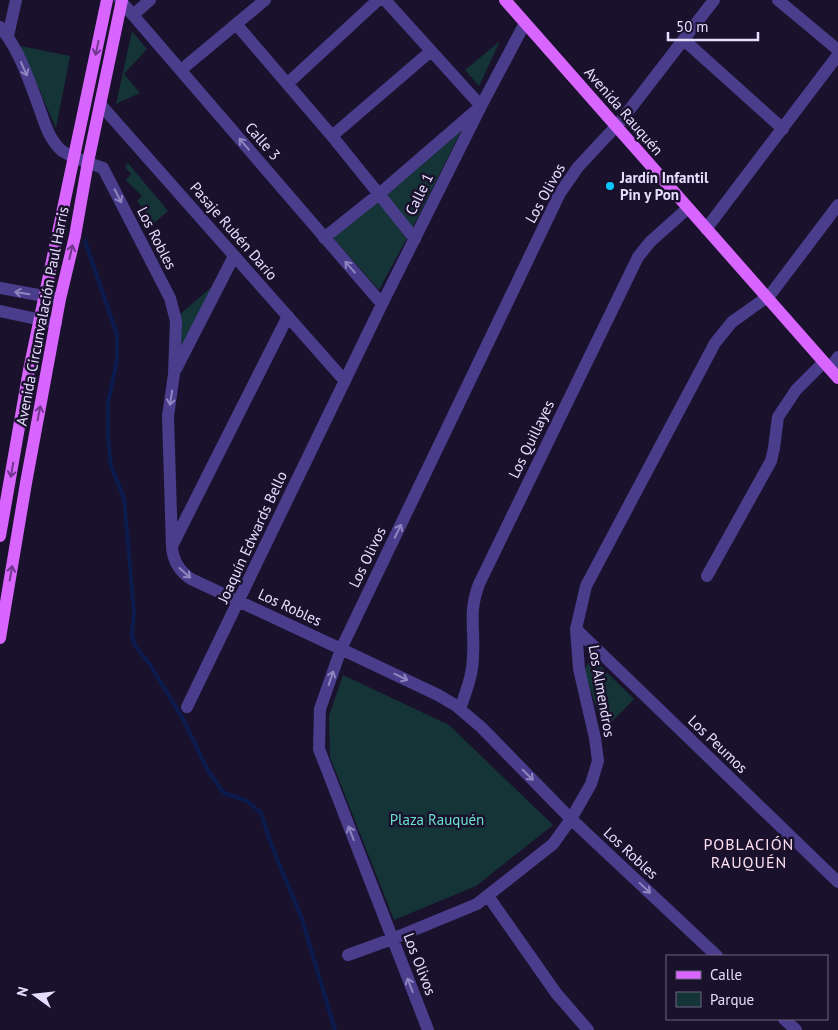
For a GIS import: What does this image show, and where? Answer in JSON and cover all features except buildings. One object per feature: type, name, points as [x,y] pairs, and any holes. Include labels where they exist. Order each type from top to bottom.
[{"type":"main road","name":"Avenida Circunvalación Paul Harris","points":[[0,536],[30,370],[107,0]]},
{"type":"main road","name":"Avenida Circunvalación Paul Harris","points":[[0,638],[60,299],[75,236],[121,0]]},
{"type":"main road","name":"Avenida Rauquén","points":[[505,0],[706,229],[769,296],[830,369]]},
{"type":"street","points":[[4,31],[16,0]]},
{"type":"street","name":"Calle 3","points":[[121,0],[382,304]]},
{"type":"street","points":[[133,15],[150,0]]},
{"type":"street","points":[[181,70],[265,0]]},
{"type":"street","points":[[286,84],[378,0]]},
{"type":"street","points":[[324,238],[379,194],[481,106],[385,0]]},
{"type":"street","name":"Los Olivos","points":[[428,1030],[319,749],[320,709],[341,649],[560,194],[578,167],[616,126],[714,0]]},
{"type":"street","points":[[778,0],[838,50]]},
{"type":"street","name":"Calle 1","points":[[344,380],[481,106],[525,23]]},
{"type":"street","points":[[236,24],[332,136],[415,239]]},
{"type":"street","name":"Los Robles","points":[[4,31],[26,74],[50,138],[62,151],[103,168],[170,298],[176,321],[174,374],[168,416],[172,547],[177,565],[186,575],[239,602],[438,695],[460,709],[481,727],[572,820],[716,955]]},
{"type":"street","points":[[684,40],[782,129]]},
{"type":"street","points":[[332,136],[431,51]]},
{"type":"street","points":[[706,229],[838,55]]},
{"type":"street","name":"Pasaje Rubén Darío","points":[[100,104],[344,380]]},
{"type":"street","name":"Los Almendros","points":[[348,955],[477,904],[553,844],[572,820],[591,784],[598,761],[595,738],[579,669],[576,629],[586,586],[715,343],[732,322],[769,296],[838,205]]},
{"type":"street","name":"Los Quillayes","points":[[460,709],[472,670],[474,654],[472,614],[473,603],[479,584],[638,257],[650,242],[688,208]]},
{"type":"street","points":[[174,374],[234,256]]},
{"type":"street","points":[[0,288],[60,299]]},
{"type":"street","points":[[0,311],[56,323]]},
{"type":"street","points":[[172,547],[288,316]]},
{"type":"street","points":[[707,576],[770,461],[774,448],[778,417],[796,390],[830,369],[838,357]]},
{"type":"street","name":"Joaquín Edwards Bello","points":[[187,707],[344,380]]},
{"type":"street","name":"Los Peumos","points":[[576,629],[838,882]]},
{"type":"street","points":[[488,896],[556,993],[588,1030]]},
{"type":"street","points":[[785,1020],[796,1030]]},
{"type":"green space","points":[[132,31],[147,49],[124,74],[140,93],[116,104]]},
{"type":"green space","points":[[500,41],[479,86],[465,70]]},
{"type":"green space","points":[[20,46],[70,56],[56,128]]},
{"type":"green space","points":[[465,123],[412,229],[384,195]]},
{"type":"green space","points":[[128,163],[168,211],[154,223],[137,201],[142,196],[126,180],[131,174],[125,167]]},
{"type":"green space","points":[[379,199],[408,236],[379,290],[333,238]]},
{"type":"green space","points":[[213,286],[176,358],[179,315]]},
{"type":"green space","points":[[596,662],[634,699],[604,730],[584,671],[588,663]]},
{"type":"green space","name":"Plaza Rauquén","points":[[343,675],[449,725],[553,825],[476,886],[394,920],[330,757],[329,716]]},
{"type":"waterway","points":[[85,241],[117,335],[117,360],[108,403],[108,437],[111,466],[124,498],[134,612],[132,635],[135,646],[149,663],[183,719],[208,771],[224,793],[247,801],[261,813],[271,844],[302,919],[335,1030]]},
{"type":"place","name":"Jardín Infantil Pin y Pon","points":[[610,186]]},
{"type":"district","name":"POBLACIÓN RAUQUÉN","points":[[749,853]]}]
